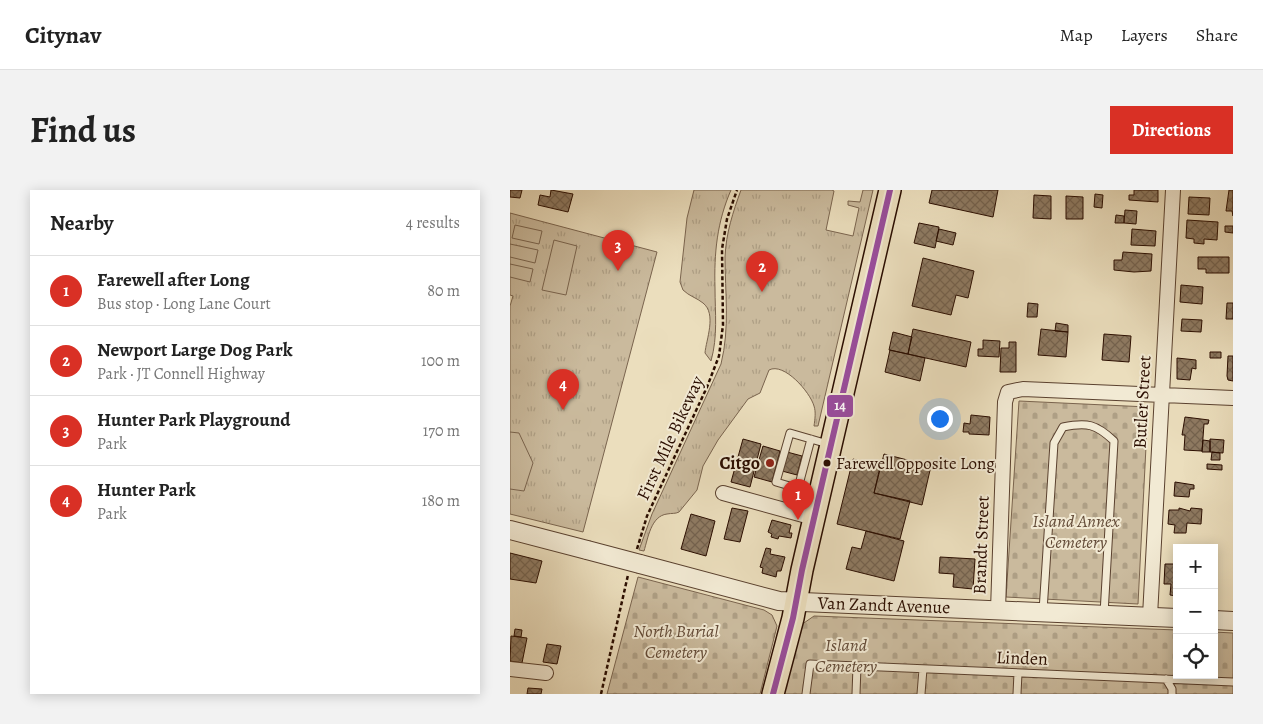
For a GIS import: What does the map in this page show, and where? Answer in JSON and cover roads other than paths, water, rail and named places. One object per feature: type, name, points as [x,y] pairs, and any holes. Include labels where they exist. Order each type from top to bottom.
[{"type":"main road","points":[[773,694],[797,601],[819,495],[821,442],[890,190]]},
{"type":"street","name":"Butler Street","points":[[1150,616],[1172,190]]},
{"type":"street","name":"Brandt Street","points":[[998,610],[1005,402],[1008,392],[1023,389],[1161,395]]},
{"type":"street","points":[[1161,395],[1233,398]]},
{"type":"street","points":[[723,493],[814,518]]},
{"type":"street","name":"Van Zandt Avenue","points":[[510,530],[779,601],[1173,618]]},
{"type":"street","points":[[1218,620],[1233,621]]},
{"type":"street","points":[[510,669],[546,673]]},
{"type":"lane","points":[[1043,612],[1054,443],[1063,427],[1082,423],[1101,429],[1114,441],[1104,614]]},
{"type":"lane","points":[[792,511],[798,488],[821,442],[790,433],[776,482],[798,488],[819,495]]},
{"type":"lane","name":"Linden","points":[[806,694],[810,664],[1233,682]]},
{"type":"lane","points":[[856,694],[858,666]]},
{"type":"lane","points":[[921,694],[922,668]]},
{"type":"lane","points":[[1017,694],[1018,673]]},
{"type":"lane","points":[[1166,679],[1172,689],[1172,694]]},
{"type":"place","name":"Hunter Park Playground","points":[[618,271]]},
{"type":"place","name":"Newport Large Dog Park","points":[[762,292]]},
{"type":"place","name":"Hunter Park","points":[[563,410]]},
{"type":"place","name":"Citgo","points":[[770,463]]},
{"type":"place","name":"Farewell opposite Long","points":[[827,463]]},
{"type":"place","name":"Farewell after Long","points":[[798,520]]},
{"type":"park label","name":"Island Annex Cemetery","points":[[1076,531]]},
{"type":"park label","name":"North Burial Cemetery","points":[[676,641]]},
{"type":"park label","name":"Island Cemetery","points":[[846,655]]}]
